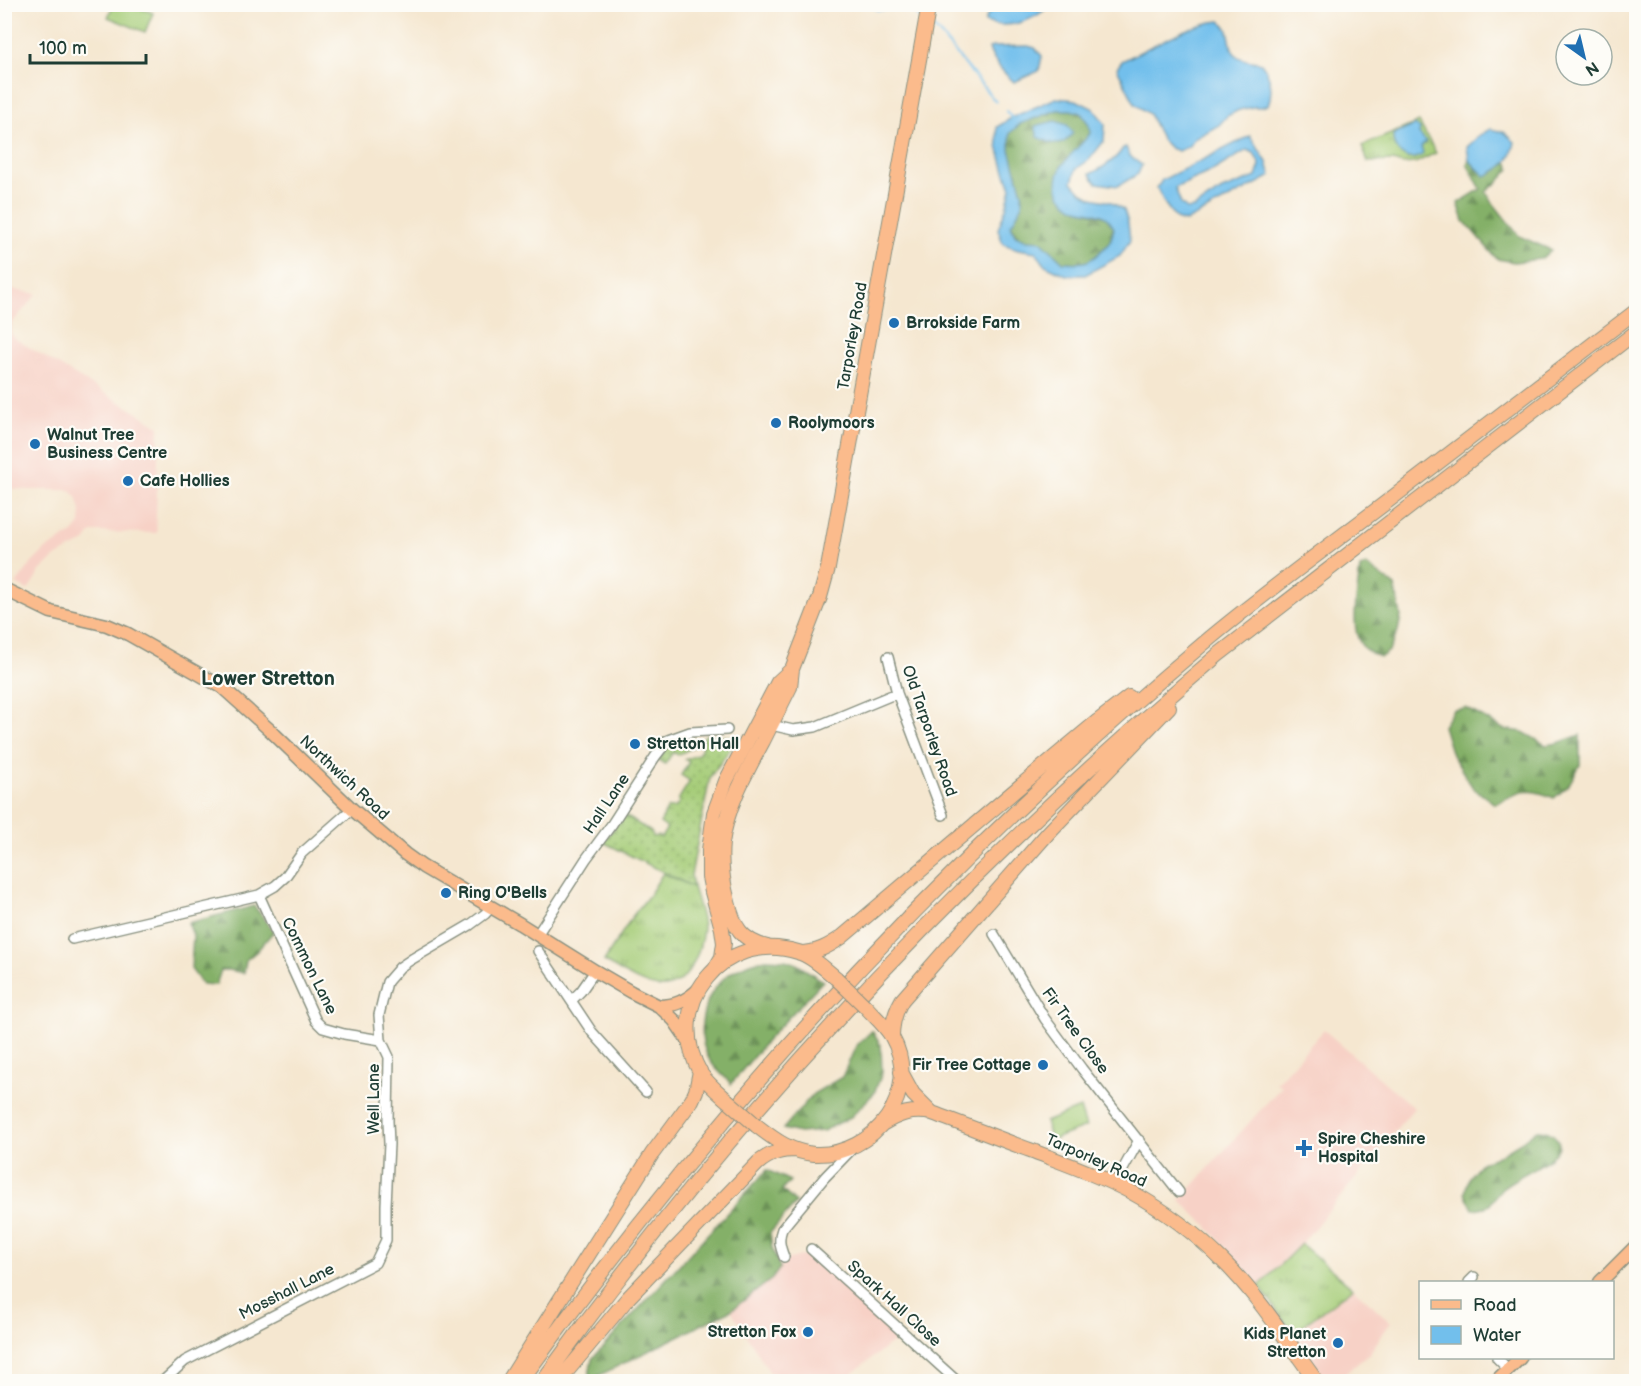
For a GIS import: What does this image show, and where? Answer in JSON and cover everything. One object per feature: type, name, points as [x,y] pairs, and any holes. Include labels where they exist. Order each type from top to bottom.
[{"type":"highway","name":"Tarporley Road","points":[[767,947],[746,938],[734,923],[723,879],[723,842],[732,805],[747,770],[790,687],[792,669],[820,597],[833,543],[929,4]]},
{"type":"highway","points":[[520,1382],[669,1187],[766,1072],[834,996],[947,879],[1046,783],[1146,693],[1274,587],[1636,311]]},
{"type":"highway","points":[[542,1382],[615,1283],[701,1175],[845,1010],[1012,840],[1218,655],[1636,332]]},
{"type":"highway","points":[[807,952],[865,1006],[892,1037],[902,1072],[892,1110],[882,1124],[870,1137],[856,1146],[821,1160],[774,1140],[711,1086],[700,1071],[688,1035],[693,1000],[698,990],[715,969],[737,955],[767,947],[807,952],[830,945],[1098,721],[1206,642]]},
{"type":"highway","points":[[892,1037],[895,1015],[902,1000],[1049,832],[1218,655]]},
{"type":"highway","name":"Tarporley Road","points":[[715,969],[722,957],[724,943],[710,877],[709,850],[714,813],[726,781],[778,682],[792,669]]},
{"type":"highway","points":[[508,1382],[652,1154],[687,1106],[696,1091],[700,1071]]},
{"type":"highway","name":"Tarporley Road","points":[[902,1072],[913,1094],[932,1113]]},
{"type":"highway","name":"Tarporley Road","points":[[882,1124],[904,1113],[921,1111],[932,1113],[1079,1168],[1148,1202],[1199,1239],[1248,1287],[1317,1382]]},
{"type":"highway","points":[[558,1382],[628,1298],[759,1163],[773,1153],[782,1150],[796,1150]]},
{"type":"main road","name":"Northwich Road","points":[[4,589],[51,612],[107,625],[128,634],[222,687],[352,809],[411,859],[595,971],[659,1006],[674,1020],[690,1043]]},
{"type":"main road","points":[[659,1006],[682,1002],[698,990]]},
{"type":"main road","points":[[1601,1281],[1636,1246]]},
{"type":"main road","points":[[1495,1382],[1519,1359]]},
{"type":"street","name":"Old Tarporley Road","points":[[888,657],[897,693],[943,815]]},
{"type":"street","points":[[754,729],[771,725],[793,730],[815,727],[897,693]]},
{"type":"street","name":"Hall Lane","points":[[537,935],[668,740],[690,732],[727,730]]},
{"type":"street","points":[[72,939],[259,895],[285,877],[302,854],[352,809]]},
{"type":"street","name":"Common Lane","points":[[259,895],[316,1021],[323,1028],[381,1040]]},
{"type":"street","name":"Well Lane","points":[[386,1204],[389,1057],[381,1040],[379,1015],[387,982],[393,974],[412,959],[481,918],[491,907]]},
{"type":"street","name":"Fir Tree Close","points":[[994,934],[1045,1019],[1179,1192]]},
{"type":"street","points":[[538,951],[592,1032],[646,1092]]},
{"type":"street","points":[[572,1000],[595,971]]},
{"type":"street","points":[[1115,1184],[1138,1140]]},
{"type":"street","points":[[784,1257],[780,1245],[782,1229],[825,1177],[856,1146]]},
{"type":"street","points":[[821,1160],[825,1177]]},
{"type":"street","name":"Mosshall Lane","points":[[162,1382],[185,1361],[375,1263],[386,1240],[386,1204]]},
{"type":"street","name":"Spark Hall Close","points":[[810,1249],[958,1382]]},
{"type":"street","points":[[1498,1359],[1508,1369]]},
{"type":"shaded area","points":[[5,288],[37,294],[12,323],[11,334],[17,340],[159,426],[157,533],[92,532],[84,543],[54,558],[40,571],[28,590],[16,584],[46,549],[73,533],[80,524],[81,511],[77,497],[70,490],[5,488]]},
{"type":"shaded area","name":"Spire Cheshire Hospital","points":[[1324,1030],[1414,1108],[1301,1244],[1259,1286],[1206,1225],[1180,1200],[1282,1086],[1276,1083]]},
{"type":"shaded area","points":[[809,1254],[900,1337],[842,1381],[775,1381],[731,1310],[772,1279],[786,1260]]},
{"type":"shaded area","name":"Kids Planet Stretton","points":[[1353,1288],[1391,1322],[1368,1355],[1336,1381],[1327,1381],[1293,1333]]},
{"type":"green space","points":[[113,5],[132,5],[153,13],[145,32],[108,17]]},
{"type":"green space","points":[[1057,110],[1081,113],[1091,132],[1061,166],[1077,209],[1106,217],[1114,228],[1105,247],[1091,260],[1082,262],[1063,262],[1041,241],[1027,240],[1014,235],[1011,225],[1022,206],[1022,193],[1010,150],[1010,133],[1020,124]]},
{"type":"green space","points":[[1419,122],[1436,153],[1415,163],[1368,162],[1362,146]]},
{"type":"green space","points":[[1469,160],[1478,170],[1494,172],[1507,161],[1510,169],[1486,192],[1519,236],[1551,250],[1541,259],[1514,262],[1497,259],[1464,221],[1458,203],[1481,189],[1467,164]]},
{"type":"green space","points":[[1366,565],[1395,586],[1401,616],[1398,631],[1389,651],[1381,657],[1364,648],[1356,632],[1355,610],[1360,568]]},
{"type":"green space","points":[[1466,708],[1503,729],[1523,732],[1546,745],[1580,735],[1580,765],[1568,786],[1554,798],[1530,791],[1518,793],[1495,804],[1473,788],[1452,755],[1443,726],[1453,710]]},
{"type":"green space","points":[[705,735],[739,737],[710,777],[691,875],[693,887],[603,842],[624,815],[651,832],[652,837],[661,838],[667,828],[660,823],[668,808],[675,808],[679,803],[678,800],[690,781],[681,775],[689,762],[685,759],[701,751]]},
{"type":"green space","points":[[689,737],[694,740],[693,747],[678,755],[673,752],[665,764],[658,760],[671,745]]},
{"type":"green space","points":[[663,873],[693,887],[703,928],[697,956],[687,973],[673,985],[657,987],[641,982],[604,961]]},
{"type":"green space","points":[[254,906],[274,931],[246,960],[244,973],[221,970],[216,985],[202,984],[191,969],[193,935],[188,923]]},
{"type":"green space","points":[[766,959],[795,963],[823,981],[768,1039],[731,1084],[711,1063],[705,1049],[702,1038],[703,1016],[710,995],[724,978],[744,966]]},
{"type":"green space","points":[[872,1031],[881,1046],[882,1073],[874,1093],[851,1117],[823,1131],[799,1133],[783,1129],[813,1094],[842,1077],[856,1046]]},
{"type":"green space","points":[[1080,1108],[1086,1127],[1051,1140],[1045,1122]]},
{"type":"green space","points":[[1537,1130],[1548,1132],[1557,1139],[1559,1145],[1557,1151],[1543,1163],[1502,1188],[1487,1206],[1473,1209],[1465,1193],[1469,1177],[1481,1163],[1496,1157]]},
{"type":"green space","points":[[767,1170],[790,1181],[782,1190],[796,1203],[770,1233],[772,1248],[780,1268],[772,1279],[731,1310],[588,1381],[592,1359]]},
{"type":"green space","points":[[1301,1244],[1353,1288],[1293,1333],[1259,1286]]},
{"type":"water","points":[[994,5],[1014,5],[1012,8],[1017,5],[1050,5],[1029,20],[1002,25],[985,22]]},
{"type":"water","points":[[1220,21],[1227,28],[1237,56],[1261,63],[1264,67],[1269,77],[1270,99],[1268,105],[1239,110],[1227,116],[1219,125],[1194,139],[1188,147],[1178,151],[1170,148],[1162,140],[1149,114],[1135,104],[1117,68],[1122,61],[1170,37],[1196,26]]},
{"type":"water","points":[[1028,46],[1035,48],[1042,56],[1039,71],[1014,82],[1002,71],[989,48],[993,47]]},
{"type":"water","points":[[1056,98],[1076,100],[1094,109],[1105,124],[1104,141],[1089,160],[1076,169],[1072,182],[1080,191],[1092,198],[1111,202],[1124,210],[1130,241],[1120,256],[1085,275],[1066,275],[1045,265],[1036,252],[1003,244],[998,229],[1011,188],[998,146],[997,127],[1013,117]],"holes":[[[1057,110],[1081,113],[1091,132],[1061,168],[1057,181],[1059,193],[1072,206],[1102,215],[1114,228],[1106,247],[1091,260],[1078,263],[1063,262],[1041,241],[1027,240],[1015,235],[1011,225],[1022,206],[1022,193],[1010,150],[1010,133],[1020,124]]]},
{"type":"water","points":[[1055,121],[1067,125],[1073,133],[1065,142],[1057,144],[1038,137],[1035,126]]},
{"type":"water","points":[[1415,125],[1420,129],[1419,134],[1426,142],[1421,147],[1423,154],[1412,158],[1398,151],[1393,135]]},
{"type":"water","points":[[1490,129],[1504,132],[1515,142],[1505,163],[1485,176],[1469,160],[1467,147]]},
{"type":"water","points":[[1250,136],[1267,162],[1271,176],[1185,222],[1176,219],[1165,204],[1157,188],[1162,180]],"holes":[[[1247,150],[1254,153],[1260,165],[1256,177],[1222,190],[1194,208],[1187,209],[1181,204],[1175,188],[1214,170]]]},
{"type":"water","points":[[1126,147],[1130,156],[1142,165],[1138,174],[1118,186],[1097,183],[1090,174],[1109,163]]},
{"type":"waterway","points":[[868,4],[878,10],[910,8],[919,17]]},
{"type":"waterway","points":[[932,27],[996,102]]},
{"type":"waterway","points":[[1006,111],[1013,119]]},
{"type":"place","name":"Brrokside Farm","points":[[894,323]]},
{"type":"place","name":"Roolymoors","points":[[776,423]]},
{"type":"place","name":"Walnut Tree Business Centre","points":[[35,444]]},
{"type":"place","name":"Cafe Hollies","points":[[128,481]]},
{"type":"place","name":"Stretton Hall","points":[[635,744]]},
{"type":"place","name":"Ring O'Bells","points":[[446,893]]},
{"type":"place","name":"Fir Tree Cottage","points":[[1043,1065]]},
{"type":"place","name":"Spire Cheshire Hospital","points":[[1304,1148]]},
{"type":"place","name":"Stretton Fox","points":[[808,1332]]},
{"type":"place","name":"Kids Planet Stretton","points":[[1338,1343]]},
{"type":"district","name":"Lower Stretton","points":[[268,679]]}]
